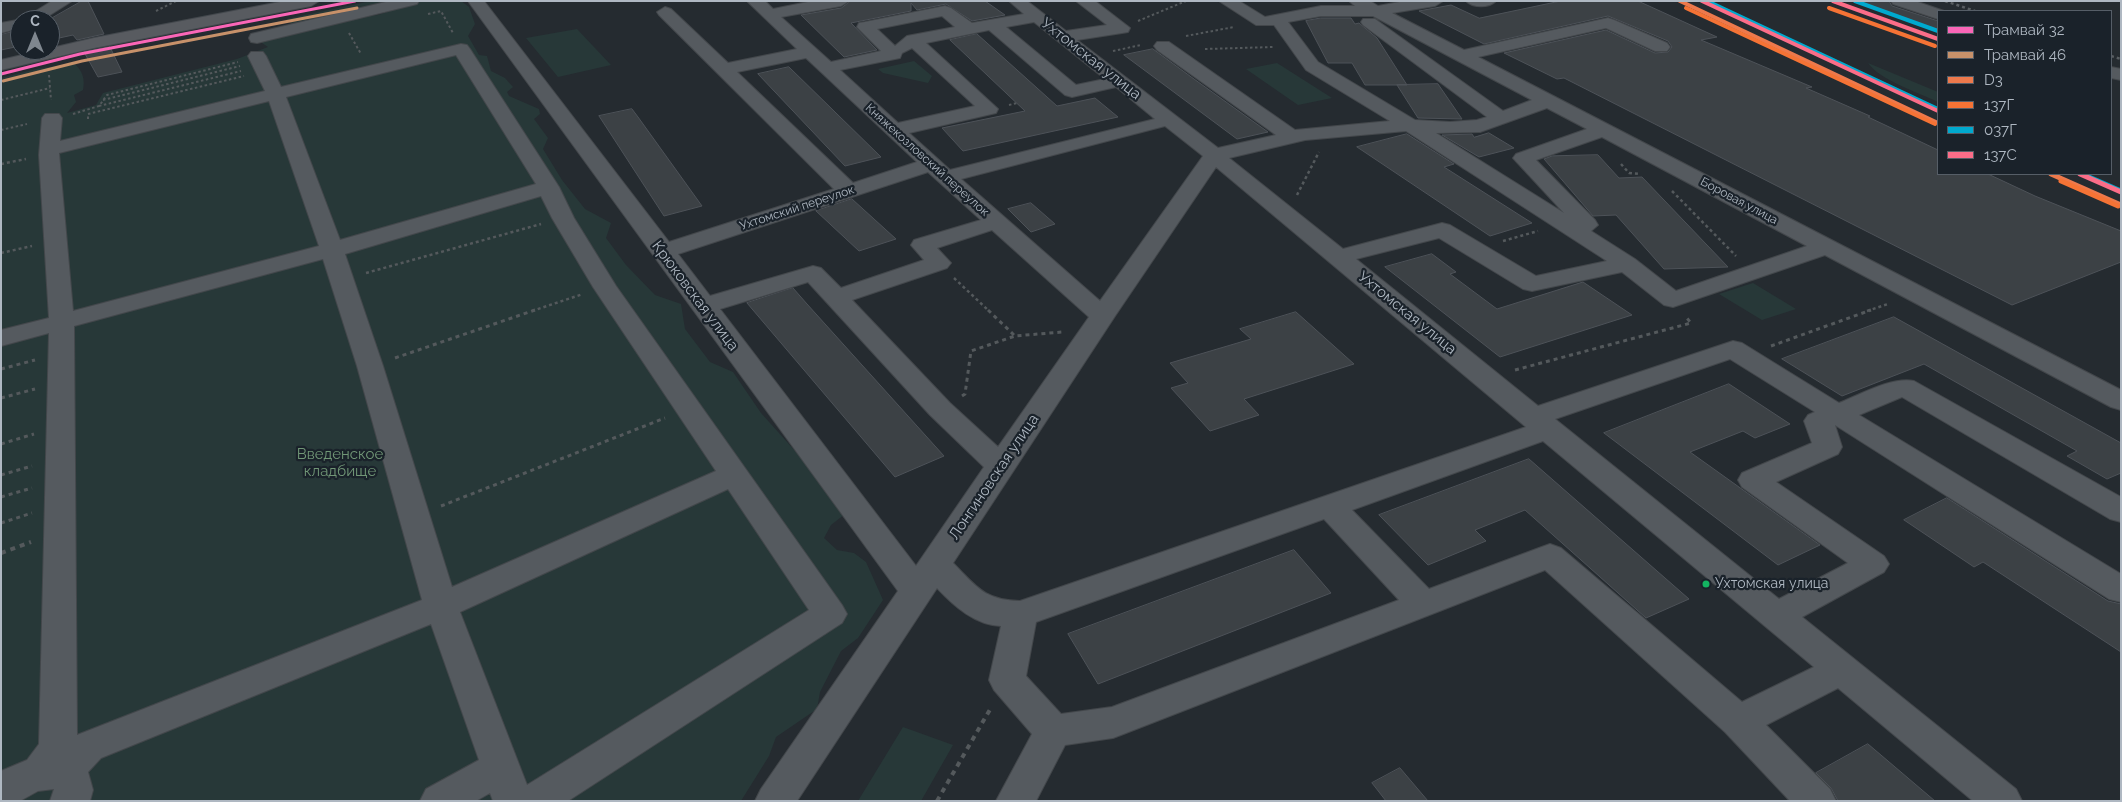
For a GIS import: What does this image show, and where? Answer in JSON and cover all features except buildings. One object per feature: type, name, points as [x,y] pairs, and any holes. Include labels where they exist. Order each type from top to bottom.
[{"type":"main road","points":[[1,65],[94,43],[304,2]]},
{"type":"street","points":[[48,10],[64,1]]},
{"type":"street","points":[[411,1],[259,58],[276,95],[332,250],[370,366],[441,606],[506,784],[440,801]]},
{"type":"street","name":"Крюковская улица","points":[[476,1],[916,590]]},
{"type":"street","points":[[762,8],[841,1]]},
{"type":"street","points":[[1084,1],[1122,28]]},
{"type":"street","points":[[1227,1],[1262,22],[1321,11],[1372,17],[1435,1]]},
{"type":"street","points":[[1304,1],[1321,11]]},
{"type":"street","name":"Боровая улица","points":[[1356,1],[1372,17],[1461,56],[2121,401]]},
{"type":"street","points":[[1474,1],[1488,1]]},
{"type":"street","points":[[1898,1],[1937,14]]},
{"type":"street","name":"Княжекозловский переулок","points":[[762,8],[938,170],[1102,316]]},
{"type":"street","points":[[827,68],[894,54],[913,40],[993,25],[1026,9]]},
{"type":"street","name":"Ухтомская улица","points":[[1026,9],[1214,155],[2002,801]]},
{"type":"street","points":[[894,54],[864,27],[945,11],[969,29]]},
{"type":"street","points":[[665,12],[848,190]]},
{"type":"street","points":[[1372,17],[1440,74],[1502,118]]},
{"type":"street","points":[[1278,19],[1312,66],[1410,125],[1622,260],[1673,300],[1826,247]]},
{"type":"street","points":[[1461,56],[1608,23],[1661,47]]},
{"type":"street","points":[[993,25],[1072,91],[1119,81]]},
{"type":"street","points":[[1062,37],[1122,28]]},
{"type":"street","points":[[895,130],[989,109],[913,40]]},
{"type":"street","points":[[1166,49],[1292,137]]},
{"type":"street","points":[[50,149],[461,50],[548,187],[563,218],[605,287],[830,614],[535,801]]},
{"type":"street","points":[[724,69],[810,52]]},
{"type":"street","points":[[1440,74],[1484,68]]},
{"type":"street","points":[[1214,155],[1292,137],[1330,132],[1410,125],[1450,128],[1480,126],[1548,101]]},
{"type":"street","points":[[52,118],[50,149],[63,353],[57,782]]},
{"type":"street","name":"Ухтомский переулок","points":[[662,252],[848,190],[1157,124]]},
{"type":"street","points":[[1603,130],[1523,158],[1622,260]]},
{"type":"street","name":"Лонгиновская улица","points":[[775,801],[1102,316],[1214,155]]},
{"type":"street","points":[[1,338],[332,250],[548,187]]},
{"type":"street","points":[[835,298],[939,263],[922,246],[996,222]]},
{"type":"street","points":[[1338,257],[1442,230],[1532,284],[1622,260]]},
{"type":"street","points":[[703,306],[812,274],[940,409],[1001,466]]},
{"type":"street","points":[[934,565],[966,597],[992,613],[1021,614],[1330,506],[1733,349],[2121,590]]},
{"type":"street","points":[[1776,616],[1872,564],[1753,480],[1828,447],[1818,421],[1904,388],[2121,511]]},
{"type":"street","points":[[57,782],[88,747],[441,606],[734,475]]},
{"type":"street","points":[[1330,506],[1423,604]]},
{"type":"street","points":[[1053,731],[1114,722],[1550,556],[1738,721],[1816,801]]},
{"type":"street","points":[[1021,614],[1007,680],[1053,731]]},
{"type":"street","points":[[1738,721],[1842,670]]},
{"type":"street","points":[[1016,801],[1053,731]]},
{"type":"street","points":[[1,792],[21,780],[57,782]]},
{"type":"path","points":[[1186,1],[1122,28],[1142,44],[1166,49],[1297,46]]},
{"type":"path","points":[[423,15],[441,11],[461,50]]},
{"type":"path","points":[[99,106],[106,95],[259,58]]},
{"type":"path","points":[[102,100],[259,58]]},
{"type":"path","points":[[49,74],[52,118],[99,106],[259,58]]},
{"type":"path","points":[[88,119],[88,114],[259,58]]},
{"type":"path","points":[[1,100],[50,88]]},
{"type":"path","points":[[1293,202],[1330,132]]},
{"type":"path","points":[[1619,162],[1629,172],[1648,174]]},
{"type":"path","points":[[1671,189],[1753,273]]},
{"type":"path","points":[[342,280],[563,218]]},
{"type":"path","points":[[1474,249],[1566,224]]},
{"type":"path","points":[[939,263],[1015,336]]},
{"type":"path","points":[[370,366],[605,287]]},
{"type":"path","points":[[1506,372],[1691,323],[1673,300]]},
{"type":"path","points":[[940,409],[965,394],[971,352],[1015,336],[1067,332]]},
{"type":"path","points":[[1,368],[63,353]]},
{"type":"path","points":[[414,516],[689,409]]},
{"type":"path","points":[[937,801],[1007,680]]},
{"type":"green space","points":[[371,1],[380,1],[387,6],[294,26],[286,19]]},
{"type":"green space","name":"Введенское кладбище","points":[[420,1],[461,1],[469,7],[475,24],[468,36],[479,55],[487,56],[491,71],[505,78],[513,87],[507,92],[509,96],[539,109],[540,114],[534,119],[548,138],[543,149],[562,180],[585,209],[611,223],[606,238],[626,265],[655,295],[681,304],[685,329],[710,362],[733,372],[761,413],[796,452],[845,514],[831,525],[824,538],[837,550],[854,553],[866,562],[883,600],[858,638],[841,651],[820,692],[817,709],[776,737],[769,756],[741,801],[1,801],[1,78],[40,68],[75,64],[83,76],[83,90],[74,95],[76,102],[67,113],[96,105],[103,93],[237,59],[268,47],[259,41],[261,33],[275,28],[378,15]]},
{"type":"green space","points":[[577,29],[611,65],[558,77],[526,38]]},
{"type":"green space","points":[[914,61],[932,76],[928,83],[883,73],[878,69]]},
{"type":"green space","points":[[1277,63],[1332,98],[1298,105],[1246,69]]},
{"type":"green space","points":[[1868,63],[1937,92],[1937,102],[1891,81]]},
{"type":"green space","points":[[1753,283],[1796,309],[1762,320],[1719,294]]},
{"type":"green space","points":[[903,727],[953,745],[921,801],[858,801]]},
{"type":"railway","points":[[1945,1],[1972,10]]},
{"type":"railway","points":[[2112,56],[2121,59]]},
{"type":"tram line","name":"32","points":[[1,74],[80,54],[355,1]]},
{"type":"tram line","name":"46","points":[[3,81],[82,61],[357,8]]},
{"type":"transit line","name":"D3","points":[[1680,1],[1937,123]]},
{"type":"transit line","name":"137С","points":[[1702,1],[1937,111]]},
{"type":"transit line","name":"037Г","points":[[1707,1],[1937,109]]},
{"type":"transit line","name":"137С","points":[[1833,1],[1937,39]]},
{"type":"transit line","name":"037Г","points":[[1855,1],[1937,31]]},
{"type":"transit line","name":"137Г","points":[[1686,8],[1935,124]]},
{"type":"transit line","name":"137Г","points":[[1829,8],[1935,46]]},
{"type":"transit line","name":"D3","points":[[2053,175],[2121,205]]},
{"type":"transit line","name":"137С","points":[[2082,175],[2121,192]]},
{"type":"transit line","name":"037Г","points":[[2084,175],[2121,191]]},
{"type":"transit line","name":"137Г","points":[[2061,181],[2118,206]]},
{"type":"place","name":"Ухтомская улица","points":[[1706,584]]}]
